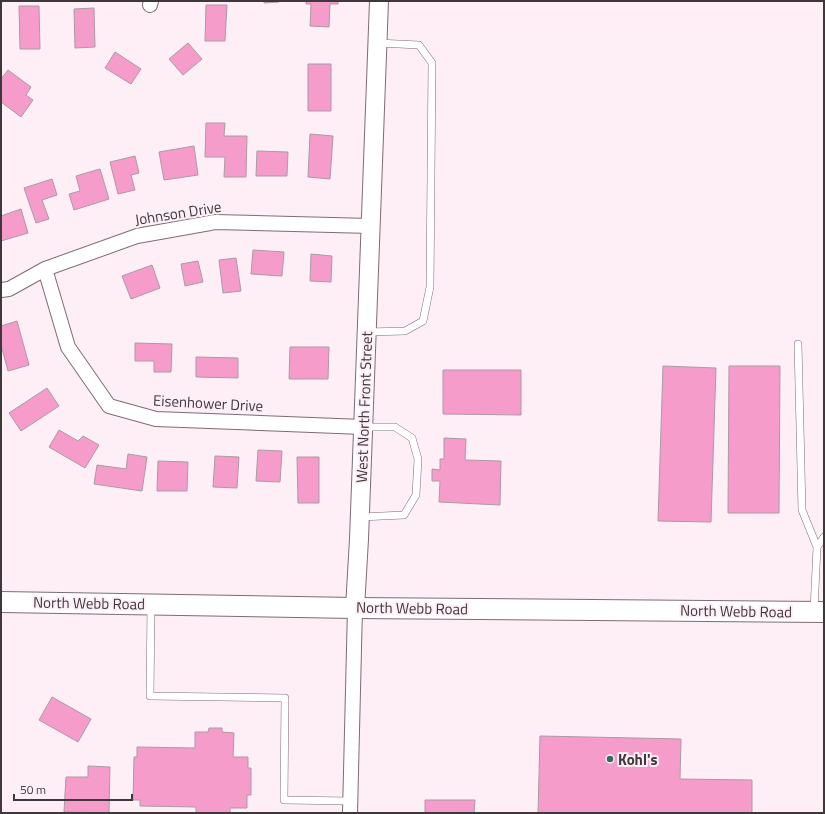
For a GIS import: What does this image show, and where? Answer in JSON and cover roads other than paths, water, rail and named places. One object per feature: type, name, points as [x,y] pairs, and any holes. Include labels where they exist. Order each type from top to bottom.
[{"type":"main road","name":"North Webb Road","points":[[1,602],[355,608],[819,612]]},
{"type":"street","name":"West North Front Street","points":[[350,807],[355,608],[368,332],[379,1]]},
{"type":"street","name":"Johnson Drive","points":[[1,290],[9,289],[45,269],[137,236],[216,222],[371,226]]},
{"type":"street","name":"Eisenhower Drive","points":[[45,269],[68,347],[109,406],[156,419],[364,427]]},
{"type":"lane","points":[[368,332],[405,331],[423,321],[430,287],[432,63],[419,45],[378,43]]},
{"type":"lane","points":[[798,344],[802,510],[817,547],[819,612]]},
{"type":"lane","points":[[360,516],[404,515],[416,495],[418,459],[412,438],[395,427],[364,427]]},
{"type":"lane","points":[[817,547],[824,537]]},
{"type":"lane","points":[[151,604],[150,696],[285,698],[284,800],[350,807]]},
{"type":"place","name":"Kohl's","points":[[610,759]]}]
